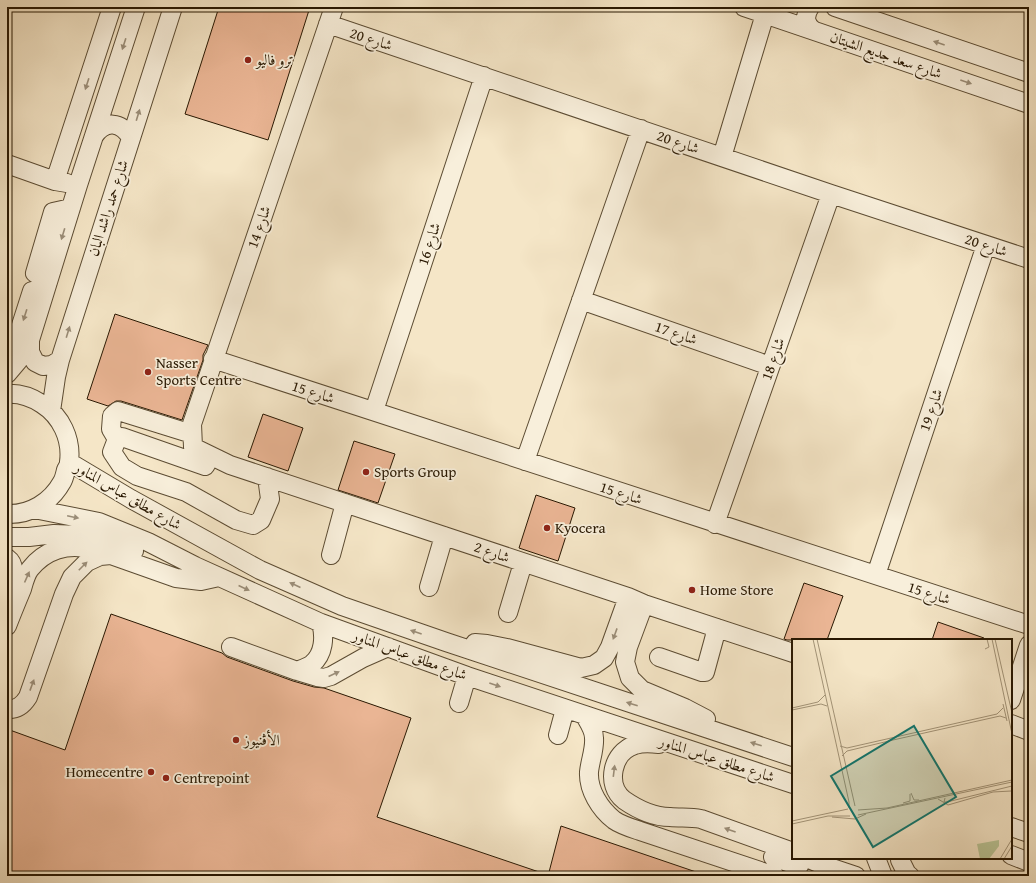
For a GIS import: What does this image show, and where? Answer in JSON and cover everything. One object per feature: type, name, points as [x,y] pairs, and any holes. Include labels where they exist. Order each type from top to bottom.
[{"type":"street","points":[[55,181],[112,7]]},
{"type":"street","points":[[13,368],[30,340],[78,185],[136,7]]},
{"type":"street","name":"شارع حمد راشد البان","points":[[51,411],[60,360],[173,7]]},
{"type":"street","name":"شارع 14","points":[[193,441],[192,424],[213,359],[334,7]]},
{"type":"street","name":"شارع سعد جديع الشيتان","points":[[744,7],[770,10],[813,30],[1029,104]]},
{"type":"street","points":[[810,7],[807,11],[806,22],[813,30]]},
{"type":"street","name":"شارع سعد جديع الشيتان","points":[[835,7],[1029,73]]},
{"type":"street","points":[[722,157],[770,10]]},
{"type":"street","name":"شارع 20","points":[[328,24],[1029,260]]},
{"type":"street","name":"شارع 16","points":[[374,411],[484,76]]},
{"type":"street","points":[[94,136],[103,127],[116,125],[128,132],[131,138]]},
{"type":"street","points":[[525,461],[641,129]]},
{"type":"street","points":[[7,164],[55,181],[78,185]]},
{"type":"street","name":"شارع 18","points":[[715,524],[831,194]]},
{"type":"street","name":"شارع 19","points":[[876,575],[986,245]]},
{"type":"street","points":[[13,368],[15,344],[32,291],[47,285]]},
{"type":"street","name":"شارع 17","points":[[581,300],[770,366]]},
{"type":"street","points":[[30,340],[30,352],[35,362],[43,366],[52,365],[60,360]]},
{"type":"street","name":"شارع 15","points":[[213,359],[715,524],[1029,625]]},
{"type":"street","points":[[7,394],[33,398],[51,411],[61,424],[68,442],[69,462],[63,481],[51,497],[34,509],[15,514],[7,514]]},
{"type":"street","name":"شارع 2","points":[[116,439],[111,429],[112,416],[118,411],[193,441],[210,456],[230,465],[792,653]]},
{"type":"street","points":[[210,456],[205,466],[122,438],[116,439],[112,452],[122,467],[137,476],[186,492],[236,520],[253,525],[262,520],[270,499],[267,477]]},
{"type":"street","name":"شارع مطلق عباس المناور","points":[[69,462],[131,499],[260,570],[342,606],[446,642],[792,756]]},
{"type":"street","points":[[331,554],[345,503]]},
{"type":"street","name":"شارع مطلق عباس المناور","points":[[34,509],[99,522],[148,542],[195,566],[321,623],[468,676],[792,784]]},
{"type":"street","points":[[7,537],[29,537],[54,534],[80,535],[108,541],[161,562],[195,566]]},
{"type":"street","points":[[429,587],[444,536]]},
{"type":"street","points":[[7,626],[30,570],[41,558],[55,550],[67,547],[84,548],[111,555],[176,578],[201,581],[219,577]]},
{"type":"street","points":[[7,709],[12,710],[23,704],[28,696],[64,594],[72,577],[87,562],[100,556],[111,555]]},
{"type":"street","points":[[7,558],[10,560],[13,571],[7,589]]},
{"type":"street","points":[[508,613],[523,563]]},
{"type":"street","points":[[446,642],[487,644],[581,668],[594,665],[604,658],[636,601]]},
{"type":"street","points":[[636,601],[625,662],[630,678],[642,690],[700,715],[729,736]]},
{"type":"street","points":[[297,671],[311,664],[319,656],[323,645],[324,634],[321,623]]},
{"type":"street","points":[[659,657],[705,672],[717,628]]},
{"type":"street","points":[[1012,697],[1029,645]]},
{"type":"street","points":[[232,647],[297,671],[324,678],[331,676],[363,658],[388,647]]},
{"type":"street","points":[[458,703],[468,676]]},
{"type":"street","points":[[558,735],[565,709]]},
{"type":"street","points":[[592,718],[603,732],[604,742],[599,773],[601,784],[612,804],[621,812],[630,818],[782,871],[799,865]]},
{"type":"street","points":[[592,718],[594,738],[589,775],[591,788],[605,812],[615,821],[627,827],[775,876]]},
{"type":"street","points":[[1012,724],[1029,731]]},
{"type":"street","points":[[690,749],[654,743],[644,743],[626,749],[615,764],[613,773],[617,791],[627,802],[649,813],[669,818],[687,817],[701,819],[799,865]]},
{"type":"street","points":[[1012,827],[1029,833]]},
{"type":"street","points":[[740,846],[799,865],[823,865],[856,876]]},
{"type":"street","points":[[1012,855],[1029,862]]},
{"type":"street","points":[[876,859],[883,876]]},
{"type":"street","points":[[900,859],[907,874],[910,876]]},
{"type":"building","name":"ترو فاليو","points":[[219,7],[310,7],[268,140],[185,114]]},
{"type":"building","name":"Nasser Sports Centre","points":[[115,314],[208,345],[203,355],[203,360],[182,420],[121,401],[116,401],[108,406],[87,399]]},
{"type":"building","points":[[263,414],[303,428],[288,471],[248,457]]},
{"type":"building","name":"Sports Group","points":[[354,441],[395,454],[378,503],[338,490]]},
{"type":"building","name":"Kyocera","points":[[536,495],[575,508],[558,561],[519,548]]},
{"type":"building","points":[[804,583],[843,596],[827,639],[784,639]]},
{"type":"building","name":"الأڤنيوز","points":[[111,614],[222,653],[227,657],[293,681],[314,687],[324,688],[411,718],[377,817],[545,874],[545,876],[7,876],[7,729],[65,750]]},
{"type":"building","points":[[938,622],[984,638],[984,639],[932,639]]},
{"type":"building","points":[[561,826],[702,874],[702,876],[548,876]]},
{"type":"place","name":"ترو فاليو","points":[[248,60]]},
{"type":"place","name":"Nasser Sports Centre","points":[[148,372]]},
{"type":"place","name":"Sports Group","points":[[366,472]]},
{"type":"place","name":"Kyocera","points":[[547,528]]},
{"type":"place","name":"Home Store","points":[[692,590]]},
{"type":"place","name":"الأڤنيوز","points":[[236,740]]},
{"type":"place","name":"Homecentre","points":[[151,772]]},
{"type":"place","name":"Centrepoint","points":[[166,778]]}]
